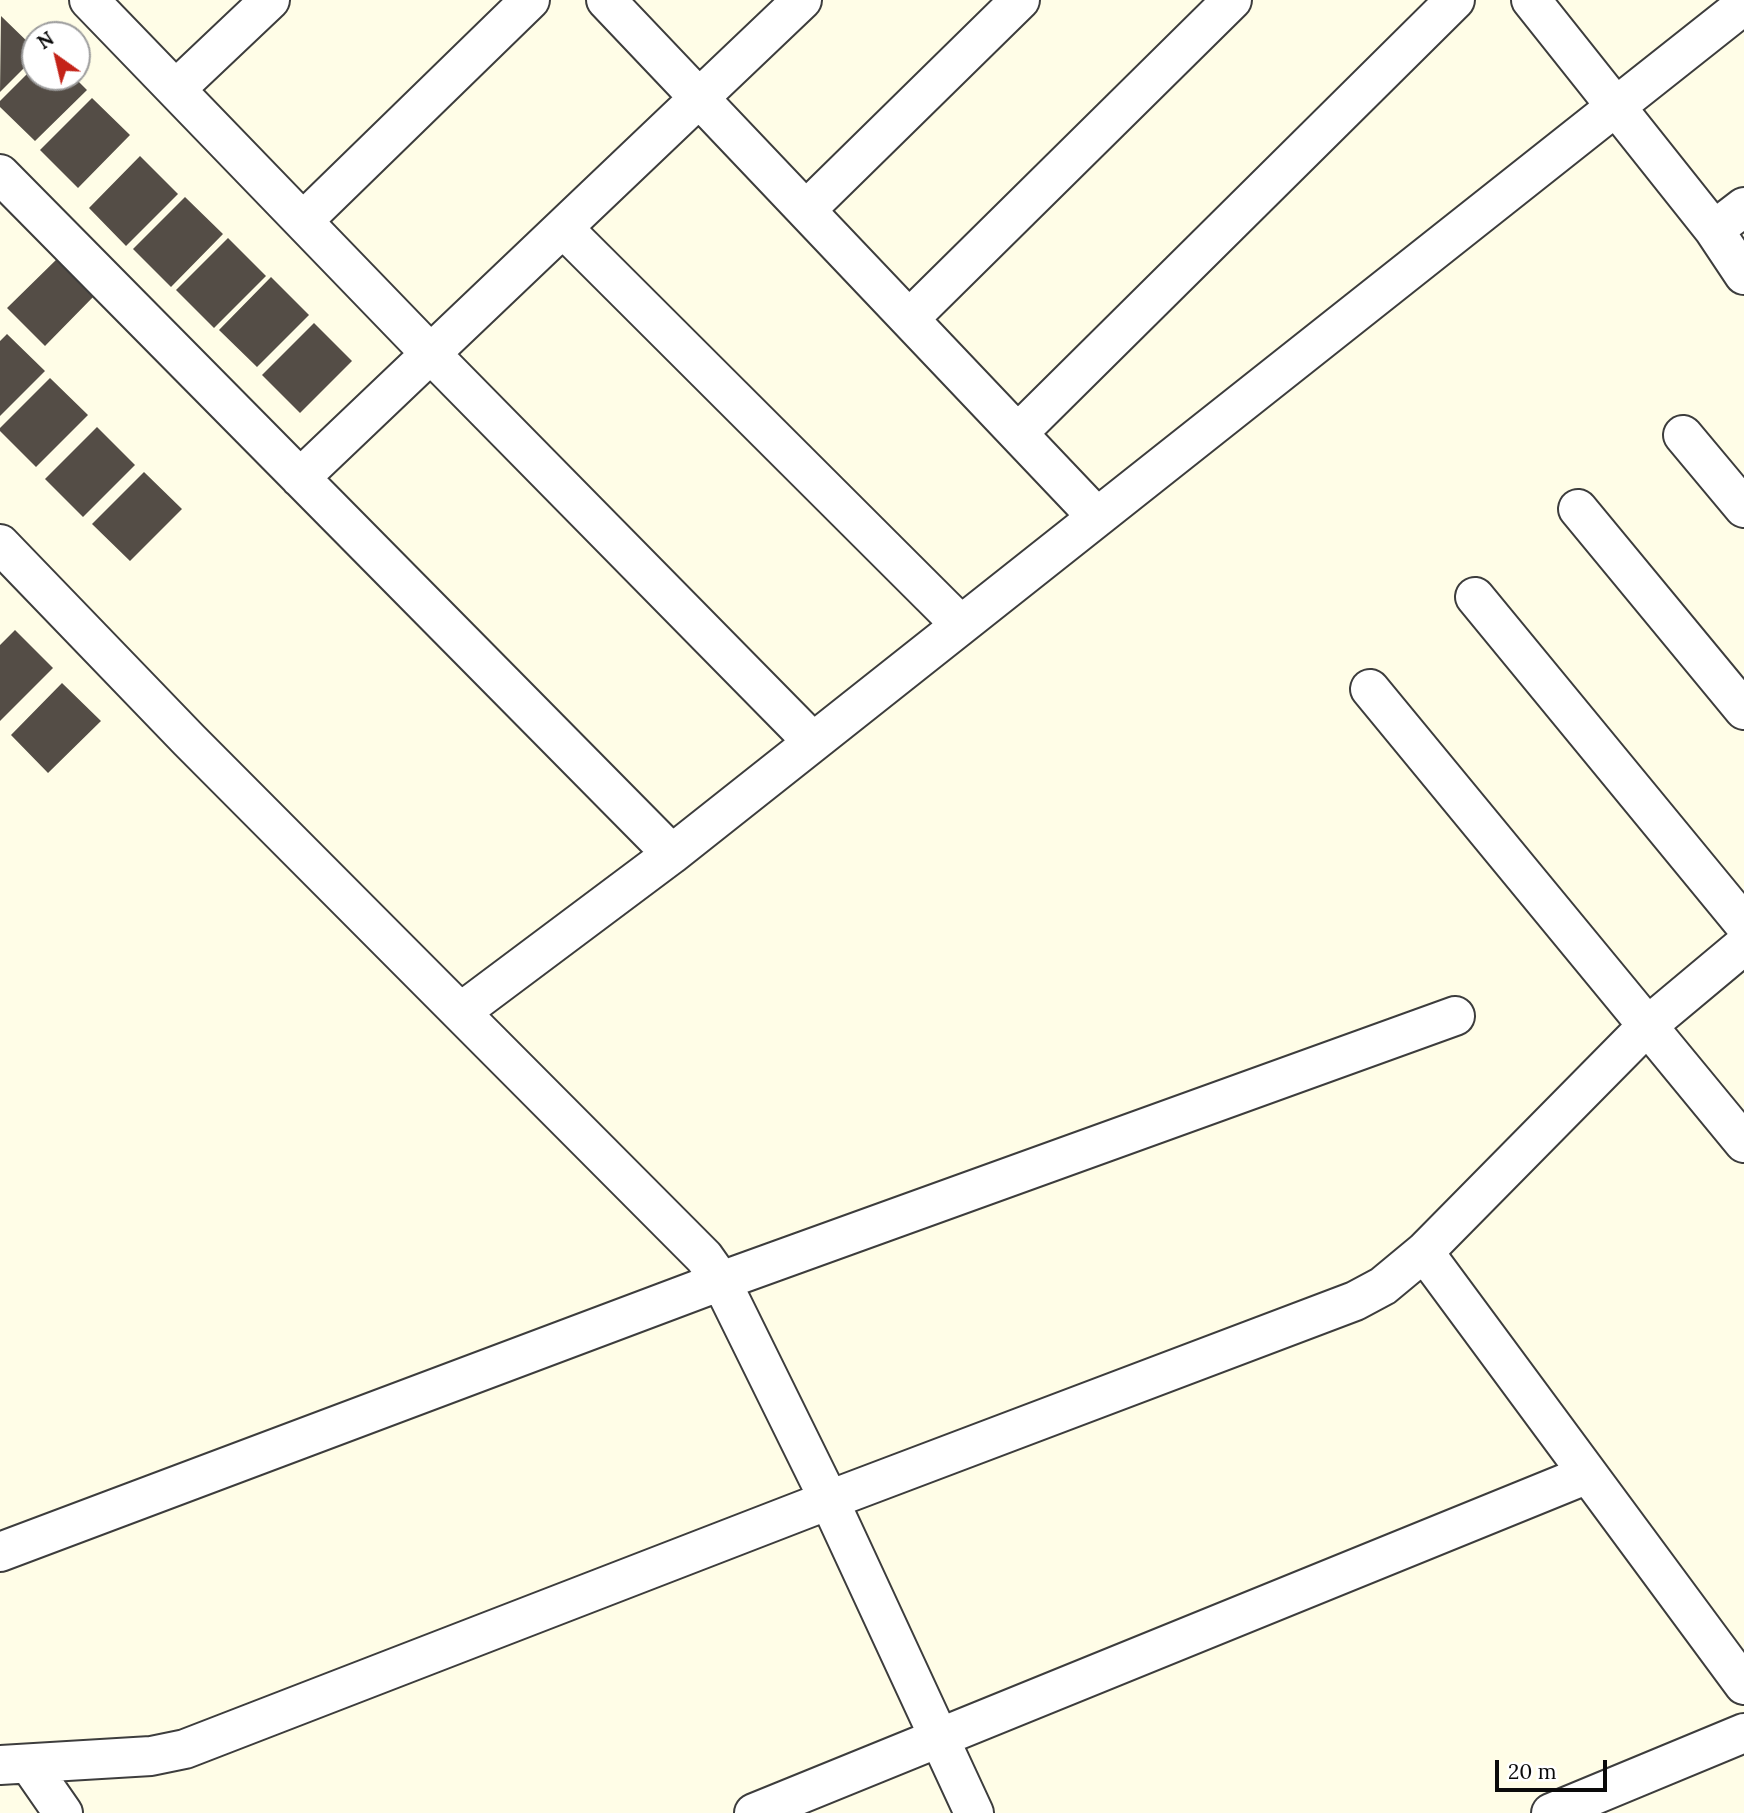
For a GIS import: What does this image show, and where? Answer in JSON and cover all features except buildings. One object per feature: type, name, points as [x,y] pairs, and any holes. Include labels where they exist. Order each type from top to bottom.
[{"type":"street","points":[[89,0],[431,354],[813,742]]},
{"type":"street","points":[[176,89],[270,0]]},
{"type":"street","points":[[303,221],[530,0]]},
{"type":"street","points":[[606,0],[911,318],[1097,517]]},
{"type":"street","points":[[300,478],[802,0]]},
{"type":"street","points":[[807,209],[1020,0]]},
{"type":"street","points":[[911,318],[1232,0]]},
{"type":"street","points":[[1018,433],[1455,0]]},
{"type":"street","points":[[1531,0],[1714,230],[1744,275]]},
{"type":"street","points":[[461,1012],[672,853],[813,742],[1615,107],[1734,6]]},
{"type":"street","points":[[0,174],[672,853]]},
{"type":"street","points":[[1714,230],[1744,207]]},
{"type":"street","points":[[563,228],[961,625]]},
{"type":"street","points":[[1682,435],[1744,508]]},
{"type":"street","points":[[1578,509],[1744,710]]},
{"type":"street","points":[[0,544],[189,740],[684,1236],[721,1281],[829,1500],[974,1813]]},
{"type":"street","points":[[1475,597],[1744,924]]},
{"type":"street","points":[[1370,689],[1744,1143]]},
{"type":"street","points":[[15,1765],[151,1756],[185,1749],[1354,1301],[1383,1286],[1424,1252],[1646,1027],[1744,945]]},
{"type":"street","points":[[0,1552],[721,1281],[1454,1016]]},
{"type":"street","points":[[1424,1252],[1744,1685]]},
{"type":"street","points":[[754,1813],[940,1735],[1588,1474]]},
{"type":"street","points":[[1551,1813],[1744,1733]]},
{"type":"street","points":[[15,1765],[63,1813]]}]
